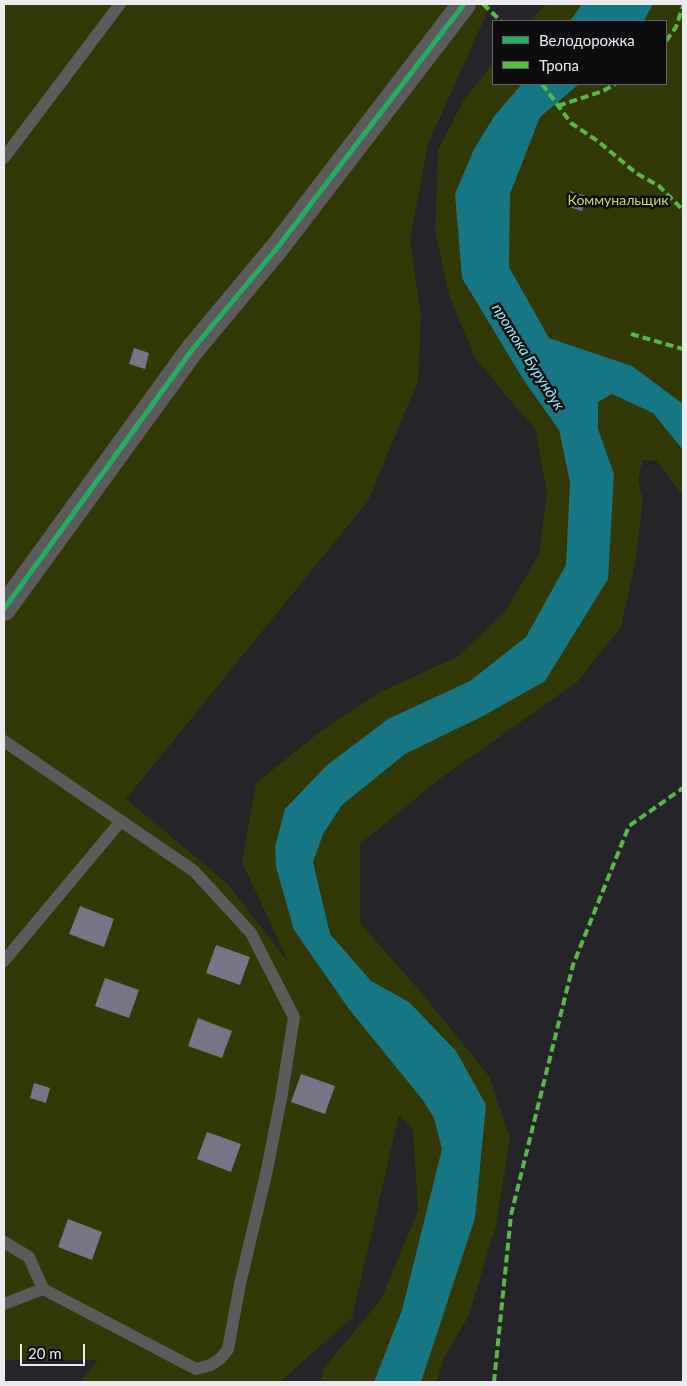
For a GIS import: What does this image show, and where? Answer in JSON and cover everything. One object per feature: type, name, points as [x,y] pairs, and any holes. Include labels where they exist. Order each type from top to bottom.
[{"type":"street","points":[[4,609],[192,350],[283,240],[464,4]]},
{"type":"lane","points":[[4,158],[120,4]]},
{"type":"lane","points":[[4,742],[194,871],[251,933],[294,1017],[267,1170],[240,1284],[228,1348],[211,1365],[196,1369],[43,1289],[29,1257],[4,1242]]},
{"type":"lane","points":[[4,961],[121,820]]},
{"type":"lane","points":[[4,1304],[43,1289]]},
{"type":"green space","name":"Коммунальщик","points":[[4,4],[491,4],[428,144],[410,240],[421,316],[418,381],[368,501],[126,799],[228,884],[289,963],[242,862],[256,783],[322,730],[382,691],[457,657],[504,613],[539,554],[547,493],[535,429],[474,356],[449,295],[435,231],[438,150],[462,103],[492,64],[492,85],[667,85],[667,20],[531,20],[546,4],[683,4],[683,496],[657,461],[643,460],[638,480],[643,500],[635,564],[621,627],[577,682],[437,781],[360,844],[360,923],[420,991],[489,1076],[510,1138],[496,1225],[469,1315],[444,1358],[437,1382],[321,1382],[324,1368],[381,1299],[418,1211],[413,1130],[399,1115],[352,1318],[280,1382],[80,1382],[98,1360],[4,1360]]},
{"type":"water","points":[[582,4],[653,4],[645,20],[571,20]]},
{"type":"water","name":"протока Бурундук","points":[[521,85],[578,85],[540,117],[510,194],[509,267],[549,338],[632,366],[683,404],[683,450],[653,413],[612,394],[598,402],[598,429],[614,474],[608,579],[545,681],[483,716],[405,754],[342,805],[323,834],[313,862],[330,934],[371,981],[409,1002],[456,1051],[486,1105],[475,1218],[421,1382],[374,1382],[402,1310],[442,1149],[434,1118],[422,1099],[349,1009],[294,930],[276,867],[275,847],[285,809],[326,766],[388,719],[470,681],[526,637],[566,565],[570,482],[559,430],[523,379],[462,278],[455,194],[474,149],[495,115]]},
{"type":"building","points":[[570,191],[586,196],[582,211],[566,206]]},
{"type":"building","points":[[134,348],[149,353],[145,369],[129,364]]},
{"type":"building","points":[[80,906],[114,919],[104,947],[69,934]]},
{"type":"building","points":[[216,945],[250,957],[240,985],[206,973]]},
{"type":"building","points":[[105,978],[139,990],[129,1018],[95,1006]]},
{"type":"building","points":[[198,1018],[232,1031],[222,1058],[188,1046]]},
{"type":"building","points":[[301,1074],[335,1086],[325,1114],[291,1102]]},
{"type":"building","points":[[34,1083],[50,1088],[46,1103],[30,1098]]},
{"type":"building","points":[[207,1132],[241,1144],[231,1172],[197,1159]]},
{"type":"building","points":[[68,1219],[102,1232],[92,1260],[58,1247]]},
{"type":"marked path","points":[[483,4],[500,20]]},
{"type":"marked path","points":[[667,40],[676,27],[683,6]]},
{"type":"marked path","points":[[543,85],[571,123],[599,142],[636,173],[659,186],[683,210]]},
{"type":"marked path","points":[[558,106],[603,91],[613,85]]},
{"type":"marked path","points":[[631,334],[683,349]]},
{"type":"marked path","points":[[494,1382],[511,1215],[573,965],[629,826],[683,788]]},
{"type":"cycle path","points":[[4,609],[192,350],[277,248],[464,4]]}]
